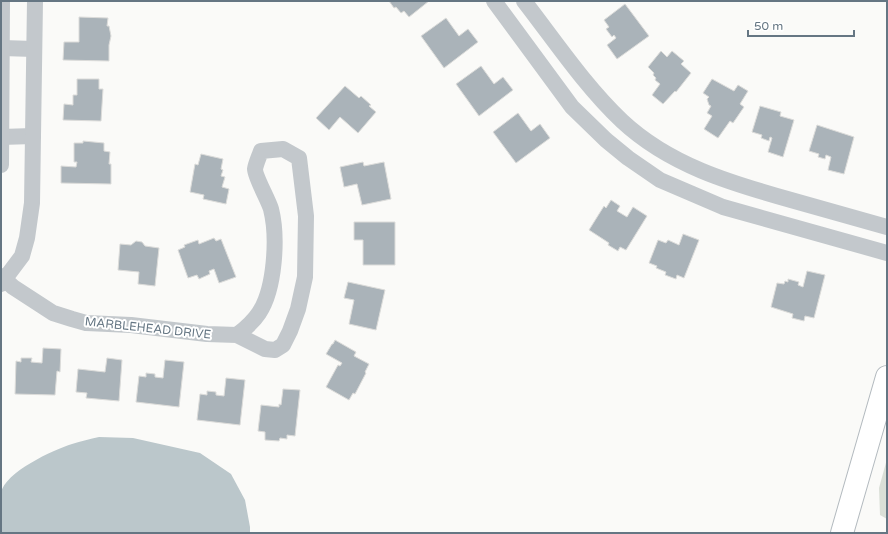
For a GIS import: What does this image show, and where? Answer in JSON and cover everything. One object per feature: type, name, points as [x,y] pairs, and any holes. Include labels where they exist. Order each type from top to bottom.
[{"type":"street","points":[[1,165],[2,1]]},
{"type":"street","points":[[2,280],[22,256],[27,238],[32,203],[35,1]]},
{"type":"street","points":[[494,1],[572,107],[606,140],[628,158],[660,180],[704,200],[750,215],[887,253]]},
{"type":"street","points":[[524,1],[593,89],[622,121],[651,144],[680,161],[720,179],[757,191],[887,227]]},
{"type":"street","points":[[2,48],[34,49]]},
{"type":"street","points":[[606,140],[622,121]]},
{"type":"street","points":[[1,137],[33,136]]},
{"type":"street","name":"MARBLEHEAD DRIVE","points":[[2,280],[53,313],[86,323],[131,325],[207,334],[237,335],[265,349],[275,350],[283,345],[290,331],[298,309],[305,277],[306,216],[299,158],[283,149],[261,151],[255,170],[271,208],[274,231],[271,280],[266,298],[259,313],[237,335]]},
{"type":"street","points":[[750,215],[757,191]]},
{"type":"street","points":[[842,533],[887,377]]},
{"type":"shaded area","points":[[99,437],[133,438],[200,453],[231,474],[245,500],[250,533],[1,533],[1,493],[4,485],[11,477],[31,463],[53,451],[75,443]]},
{"type":"shaded area","points":[[887,459],[887,519],[880,515],[879,488]]},
{"type":"building","points":[[389,1],[429,1],[409,17],[404,11],[401,13],[396,7],[394,8]]},
{"type":"building","points":[[625,4],[649,36],[617,59],[607,45],[616,38],[614,35],[612,37],[606,29],[609,27],[604,20]]},
{"type":"building","points":[[79,17],[108,18],[107,26],[109,26],[111,36],[109,45],[109,61],[63,60],[64,42],[79,42]]},
{"type":"building","points":[[446,18],[459,36],[468,29],[478,42],[444,68],[421,36]]},
{"type":"building","points":[[661,51],[667,57],[672,51],[684,61],[681,64],[691,73],[676,92],[675,91],[663,104],[652,95],[660,84],[655,80],[656,78],[653,75],[654,73],[648,67]]},
{"type":"building","points":[[481,66],[494,84],[503,77],[513,90],[479,116],[456,84]]},
{"type":"building","points":[[77,79],[99,79],[99,89],[103,89],[101,121],[63,120],[64,104],[73,105],[73,95],[77,95]]},
{"type":"building","points":[[712,79],[734,91],[738,85],[748,91],[740,104],[744,107],[733,123],[730,121],[718,138],[704,129],[712,116],[707,113],[711,106],[709,105],[707,99],[709,97],[703,93]]},
{"type":"building","points":[[345,86],[359,98],[361,96],[376,112],[358,133],[340,117],[329,130],[316,118]]},
{"type":"building","points":[[760,106],[781,112],[780,116],[794,120],[783,157],[768,152],[772,138],[770,137],[769,141],[761,138],[762,135],[752,132]]},
{"type":"building","points":[[518,113],[531,131],[540,124],[550,138],[516,163],[493,132]]},
{"type":"building","points":[[817,125],[854,137],[844,174],[828,170],[831,157],[826,155],[825,159],[818,157],[819,154],[809,151]]},
{"type":"building","points":[[83,141],[104,143],[104,151],[110,152],[109,164],[111,164],[111,184],[61,183],[61,166],[76,167],[77,162],[74,162],[74,143],[83,143]]},
{"type":"building","points":[[201,154],[223,159],[221,169],[223,170],[221,176],[225,177],[222,187],[229,189],[226,204],[203,199],[204,195],[190,192],[195,164],[198,165]]},
{"type":"building","points":[[363,162],[364,166],[384,162],[391,199],[362,205],[357,184],[344,187],[340,167]]},
{"type":"building","points":[[611,200],[620,206],[617,211],[627,217],[633,207],[647,216],[626,250],[620,247],[618,251],[608,245],[609,243],[589,230],[604,206],[606,208]]},
{"type":"building","points":[[354,222],[395,222],[395,265],[363,265],[363,240],[354,240]]},
{"type":"building","points":[[683,234],[699,240],[684,278],[677,275],[676,279],[665,275],[666,272],[649,263],[658,240],[666,243],[668,240],[679,245]]},
{"type":"building","points":[[214,238],[216,241],[221,239],[236,277],[219,283],[214,269],[209,271],[210,274],[199,279],[197,275],[188,278],[178,250],[185,247],[184,245],[198,240],[199,244]]},
{"type":"building","points":[[136,241],[142,242],[145,246],[159,248],[155,286],[138,284],[139,272],[118,270],[120,244],[131,245]]},
{"type":"building","points":[[807,271],[825,275],[814,318],[805,316],[804,321],[792,318],[793,314],[771,307],[777,283],[784,284],[785,281],[788,282],[788,279],[799,282],[798,285],[803,287]]},
{"type":"building","points":[[348,282],[385,290],[376,330],[349,324],[354,300],[344,298]]},
{"type":"building","points":[[335,340],[356,352],[354,356],[369,364],[355,394],[353,393],[349,400],[326,387],[338,365],[340,366],[342,363],[326,354]]},
{"type":"building","points":[[43,348],[61,349],[60,372],[57,371],[55,395],[15,394],[16,361],[21,362],[21,358],[32,358],[31,362],[42,363]]},
{"type":"building","points":[[107,358],[122,360],[119,401],[86,398],[87,393],[76,392],[78,369],[105,372]]},
{"type":"building","points":[[165,360],[184,362],[179,407],[136,402],[139,376],[146,377],[146,373],[155,374],[155,377],[163,378]]},
{"type":"building","points":[[226,378],[245,380],[240,425],[197,420],[200,394],[207,395],[207,391],[216,392],[216,395],[224,396]]},
{"type":"building","points":[[283,389],[300,390],[295,436],[287,435],[287,439],[280,438],[279,441],[265,440],[265,432],[258,431],[261,405],[279,407],[279,404],[281,405]]}]
